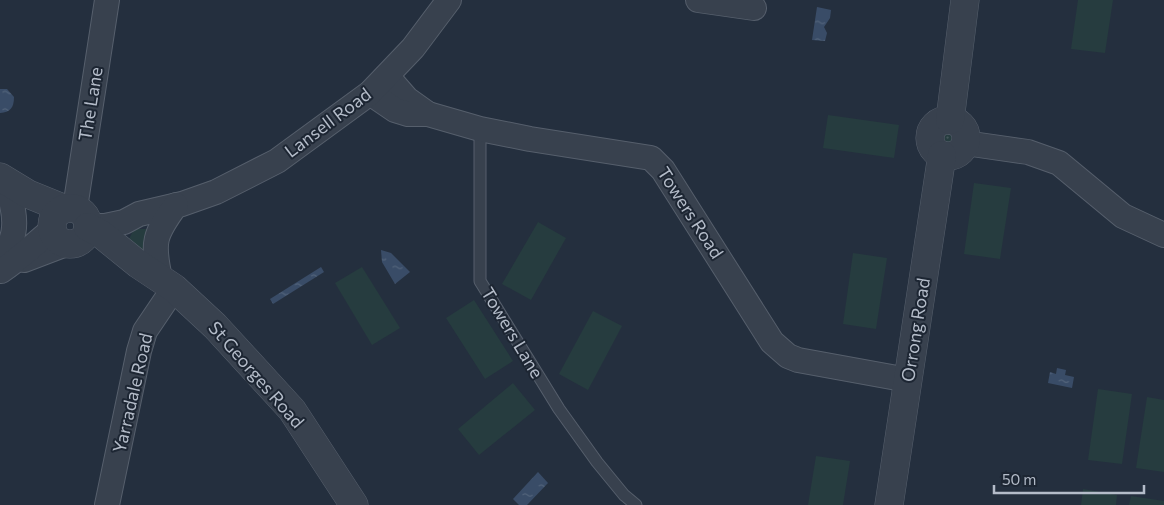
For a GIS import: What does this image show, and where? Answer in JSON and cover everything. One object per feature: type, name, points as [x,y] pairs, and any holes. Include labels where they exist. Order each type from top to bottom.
[{"type":"street","name":"The Lane","points":[[71,226],[107,0]]},
{"type":"street","name":"Lansell Road","points":[[71,226],[123,211],[139,214],[176,206],[216,192],[277,161],[370,93],[413,48],[449,0]]},
{"type":"street","points":[[698,0],[754,8]]},
{"type":"street","points":[[965,0],[950,120],[938,122],[931,131],[930,137],[933,148],[1028,152],[1059,163],[1123,216],[1164,235]]},
{"type":"street","name":"Towers Road","points":[[388,76],[407,99],[428,114]]},
{"type":"street","name":"Towers Road","points":[[370,93],[395,110],[408,114],[428,114],[480,128],[651,158],[664,170],[772,342],[780,350],[798,360],[908,380]]},
{"type":"street","name":"Orrong Road","points":[[889,505],[908,380],[954,149]]},
{"type":"street","name":"St Georges Road","points":[[3,186],[34,219],[71,226],[113,242],[216,326],[292,410],[354,505]]},
{"type":"street","points":[[3,186],[14,213],[15,229],[5,267]]},
{"type":"street","points":[[157,277],[154,252],[156,238],[159,228],[176,206]]},
{"type":"street","points":[[5,267],[28,248],[71,226]]},
{"type":"street","name":"Yarradale Road","points":[[108,505],[139,351],[157,277]]},
{"type":"lane","name":"Towers Lane","points":[[480,128],[480,281],[558,410],[597,462],[636,505]]},
{"type":"green space","points":[[1078,0],[1113,0],[1105,53],[1071,49]]},
{"type":"green space","points":[[828,115],[899,125],[894,158],[823,148]]},
{"type":"green space","points":[[947,128],[954,131],[957,138],[954,145],[947,148],[940,145],[937,138],[940,131]]},
{"type":"green space","points":[[974,183],[1011,188],[1000,259],[964,254]]},
{"type":"green space","points":[[538,222],[566,238],[531,300],[502,284]]},
{"type":"green space","points":[[134,229],[153,229],[148,255],[129,239]]},
{"type":"green space","points":[[853,253],[887,258],[876,329],[843,324]]},
{"type":"green space","points":[[362,267],[400,328],[372,345],[335,283]]},
{"type":"green space","points":[[474,300],[513,361],[485,379],[446,318]]},
{"type":"green space","points":[[593,311],[622,326],[588,390],[559,374]]},
{"type":"green space","points":[[513,383],[535,410],[479,455],[458,429]]},
{"type":"green space","points":[[1098,389],[1132,394],[1122,464],[1088,460]]},
{"type":"green space","points":[[1147,397],[1164,400],[1164,472],[1136,468]]},
{"type":"green space","points":[[816,456],[850,461],[843,505],[808,505]]},
{"type":"green space","points":[[1083,489],[1117,495],[1116,505],[1081,505]]},
{"type":"green space","points":[[1131,496],[1164,501],[1164,505],[1129,505]]},
{"type":"water","points":[[817,7],[831,10],[830,18],[824,27],[827,33],[825,41],[812,40]]},
{"type":"water","points":[[0,89],[7,89],[14,97],[11,109],[0,113]]},
{"type":"water","points":[[381,250],[391,253],[410,272],[395,284],[382,262]]},
{"type":"water","points":[[321,267],[324,272],[273,304],[270,299]]},
{"type":"water","points":[[1057,368],[1066,370],[1065,375],[1074,377],[1072,388],[1048,383],[1050,372],[1056,374]]},
{"type":"water","points":[[538,472],[548,483],[527,505],[519,505],[513,499]]}]
